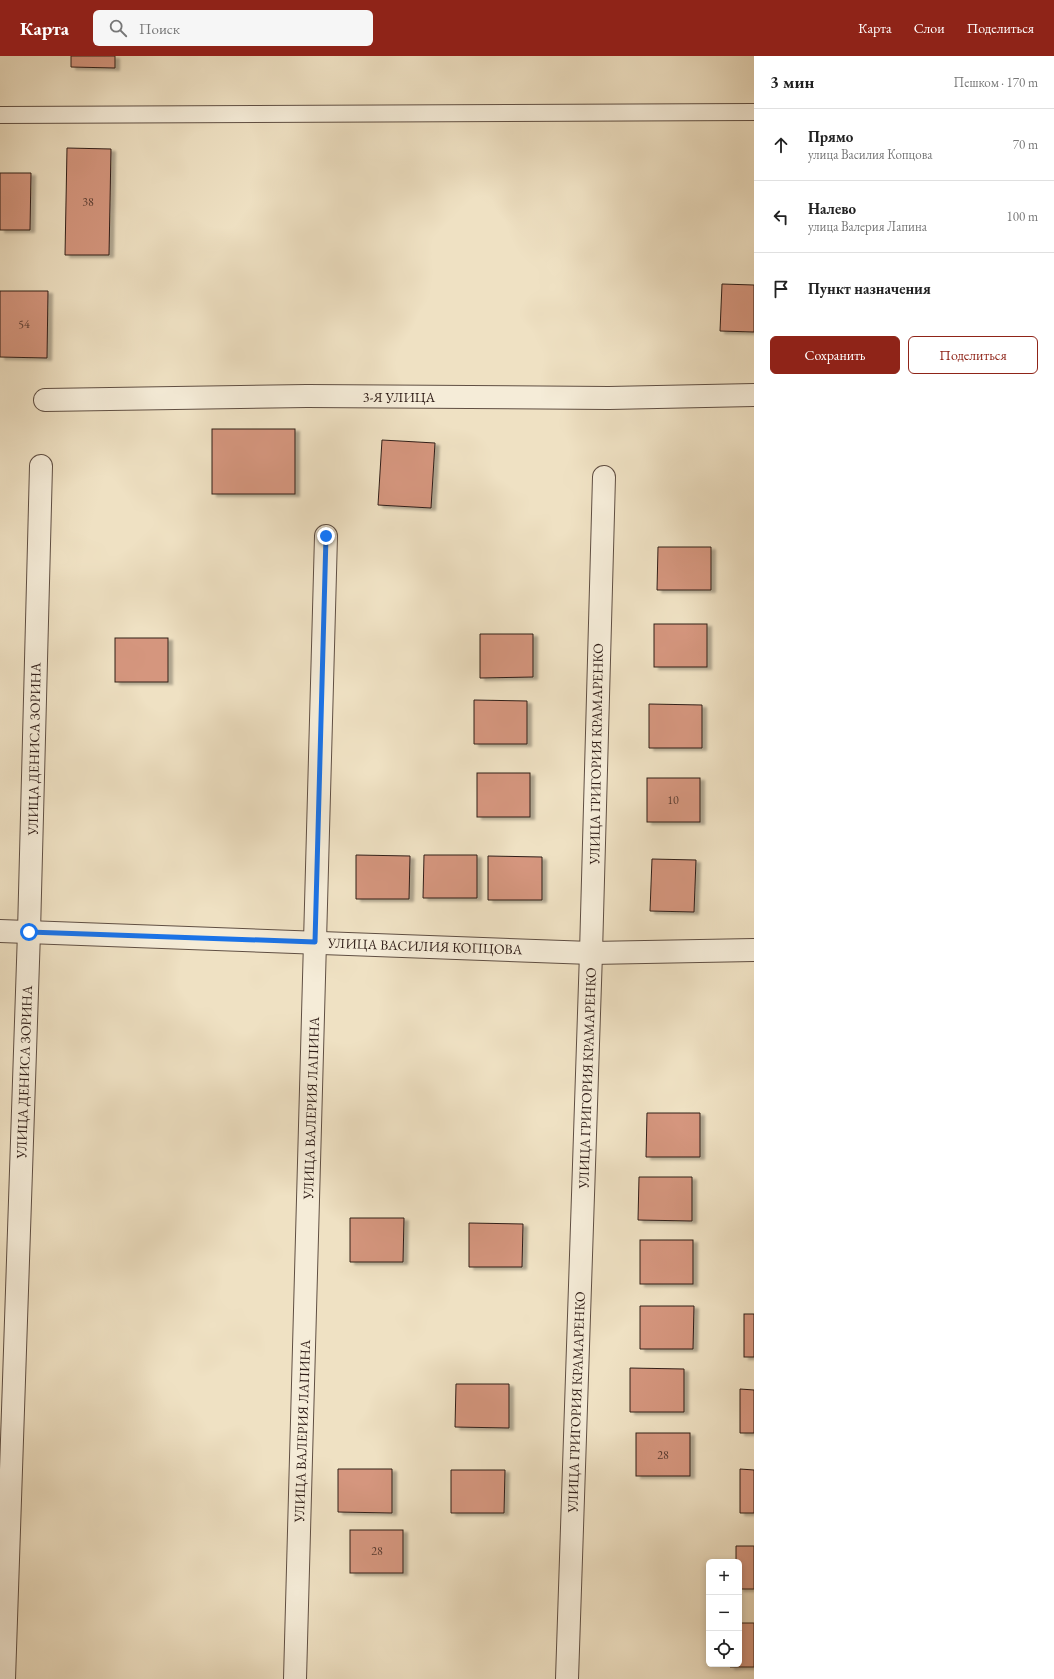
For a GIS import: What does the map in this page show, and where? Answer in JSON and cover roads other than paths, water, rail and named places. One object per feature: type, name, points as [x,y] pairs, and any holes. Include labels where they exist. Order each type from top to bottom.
[{"type":"street","name":"3-Я УЛИЦА","points":[[45,400],[307,396],[609,398],[754,395]]},
{"type":"street","name":"УЛИЦА ДЕНИСА ЗОРИНА","points":[[4,1679],[29,932],[41,466]]},
{"type":"street","name":"УЛИЦА ГРИГОРИЯ КРАМАРЕНКО","points":[[567,1679],[591,953],[604,477]]},
{"type":"street","name":"УЛИЦА ВАЛЕРИЯ ЛАПИНА","points":[[295,1679],[326,536]]},
{"type":"street","name":"УЛИЦА ВАСИЛИЯ КОПЦОВА","points":[[0,931],[591,953],[754,950]]},
{"type":"lane","points":[[0,115],[754,112]]}]
